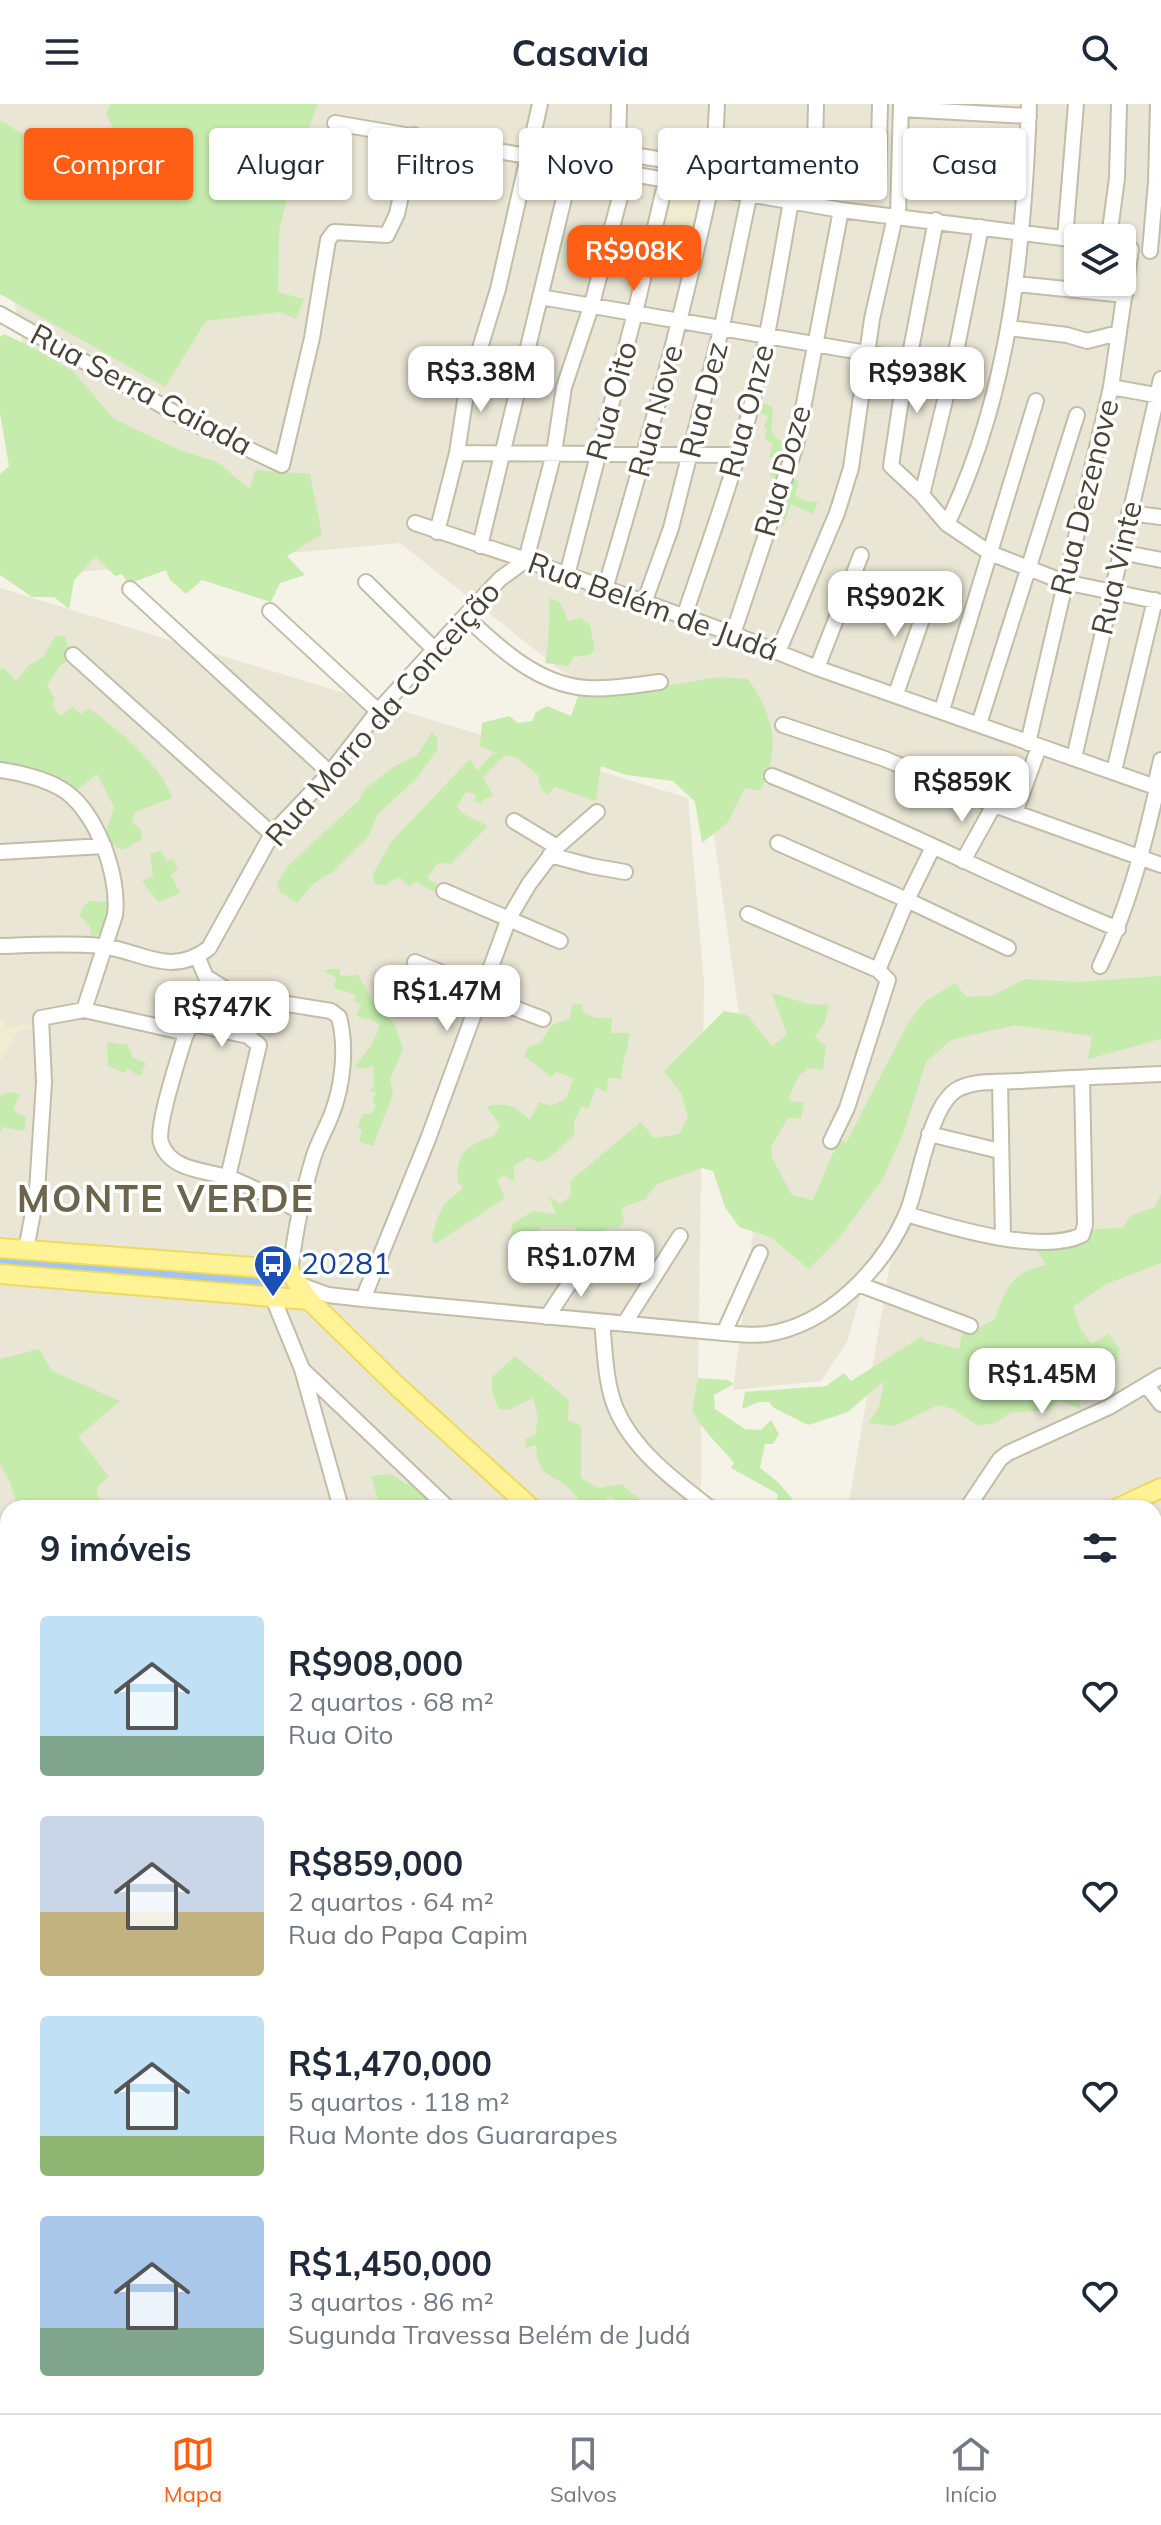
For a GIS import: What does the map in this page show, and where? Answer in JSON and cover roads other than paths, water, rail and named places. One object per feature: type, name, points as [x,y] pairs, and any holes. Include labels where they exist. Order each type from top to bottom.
[{"type":"main road","points":[[0,1248],[253,1267],[294,1278],[309,1300],[396,1385],[522,1500]]},
{"type":"main road","points":[[0,1274],[309,1300]]},
{"type":"main road","points":[[1135,1500],[1161,1488]]},
{"type":"street","points":[[535,128],[540,104]]},
{"type":"street","points":[[618,128],[619,104]]},
{"type":"street","points":[[716,128],[717,104]]},
{"type":"street","points":[[815,128],[816,104]]},
{"type":"street","points":[[879,128],[880,104]]},
{"type":"street","points":[[1072,224],[1076,104]]},
{"type":"street","points":[[1111,224],[1117,178],[1119,104]]},
{"type":"street","points":[[1155,252],[1158,104]]},
{"type":"street","points":[[778,652],[837,513],[851,468],[867,353],[896,216],[901,106],[1029,110],[1022,234],[1009,328],[977,453],[947,524]]},
{"type":"street","points":[[335,123],[368,128]]},
{"type":"street","name":"Rua Serra Caiada","points":[[0,314],[191,422],[282,465],[312,338],[328,240],[334,232],[387,235],[400,200]]},
{"type":"street","points":[[437,532],[457,453],[466,394],[498,289],[519,200]]},
{"type":"street","points":[[480,546],[564,200]]},
{"type":"street","points":[[526,560],[554,453],[564,387],[592,304],[619,200]]},
{"type":"street","name":"Rua Oito","points":[[567,575],[661,200]]},
{"type":"street","name":"Rua Nove","points":[[605,589],[646,453],[681,320],[708,200]]},
{"type":"street","name":"Rua Dez","points":[[644,603],[671,528],[722,326],[748,200]]},
{"type":"street","points":[[786,200],[841,210],[1064,238]]},
{"type":"street","name":"Rua Onze","points":[[684,617],[738,455],[768,334],[791,201]]},
{"type":"street","name":"Rua Doze","points":[[733,634],[796,445],[841,210]]},
{"type":"street","points":[[936,220],[891,466],[947,524],[990,553],[1064,582],[1158,601],[1114,771]]},
{"type":"street","points":[[922,495],[950,380],[981,227]]},
{"type":"street","points":[[1016,284],[1064,289]]},
{"type":"street","name":"Rua Dezenove","points":[[1015,813],[1033,745],[1064,582],[1111,387],[1125,296]]},
{"type":"street","points":[[540,297],[884,356]]},
{"type":"street","points":[[1009,328],[1067,335],[1087,341],[1118,333]]},
{"type":"street","name":"Rua Vinte","points":[[1074,758],[1129,513],[1160,396],[1161,379]]},
{"type":"street","points":[[1111,387],[1160,396]]},
{"type":"street","points":[[942,710],[1036,401]]},
{"type":"street","points":[[979,724],[1077,415]]},
{"type":"street","points":[[457,453],[738,455]]},
{"type":"street","points":[[1129,513],[1161,517]]},
{"type":"street","name":"Rua Belém de Judá","points":[[415,523],[526,560],[733,634],[817,668],[1158,788]]},
{"type":"street","points":[[1120,552],[1161,560]]},
{"type":"street","points":[[817,668],[861,555]]},
{"type":"street","name":"Rua Morro da Conceição","points":[[197,956],[209,948],[272,834],[330,773],[378,711],[465,616],[500,579],[526,560]]},
{"type":"street","points":[[366,582],[435,650]]},
{"type":"street","points":[[130,589],[330,773]]},
{"type":"street","points":[[896,694],[930,596]]},
{"type":"street","points":[[270,611],[378,711]]},
{"type":"street","points":[[465,616],[524,665],[560,683],[586,688],[660,682]]},
{"type":"street","points":[[73,655],[272,834]]},
{"type":"street","points":[[783,725],[885,759],[994,805],[1161,865]]},
{"type":"street","points":[[1100,966],[1118,929],[1141,858],[1158,788],[1161,760]]},
{"type":"street","points":[[0,770],[62,789],[84,810],[104,846],[117,900],[84,1010]]},
{"type":"street","points":[[772,776],[1118,929]]},
{"type":"street","points":[[963,861],[994,805]]},
{"type":"street","points":[[363,1299],[428,1139],[509,918],[554,851],[597,812]]},
{"type":"street","points":[[514,821],[554,851],[591,866],[625,872]]},
{"type":"street","points":[[778,843],[1008,948]]},
{"type":"street","points":[[0,852],[104,846]]},
{"type":"street","points":[[882,974],[907,900],[933,847]]},
{"type":"street","points":[[444,891],[560,941]]},
{"type":"street","points":[[748,914],[882,974],[888,982],[847,1108],[831,1141]]},
{"type":"street","points":[[0,946],[75,944],[105,947],[167,963],[197,956],[206,977],[237,996],[331,1011],[339,1017],[339,1090],[313,1157],[298,1210],[294,1278],[328,1295],[363,1299],[724,1333],[771,1334],[824,1312],[873,1268],[906,1214],[929,1134],[942,1107],[959,1088],[1000,1082],[1161,1074]]},
{"type":"street","points":[[415,962],[543,1019]]},
{"type":"street","points":[[26,1250],[37,1191],[44,1082],[41,1018],[84,1010],[187,1031]]},
{"type":"street","points":[[228,1177],[258,1052],[257,1041],[248,1036],[192,1023],[164,1112],[161,1143],[180,1164],[228,1177],[298,1210]]},
{"type":"street","points":[[906,1214],[959,1230],[1003,1238],[1033,1241],[1082,1235],[1085,1225],[1082,1078]]},
{"type":"street","points":[[1000,1082],[1003,1238]]},
{"type":"street","points":[[929,1134],[1000,1151]]},
{"type":"street","points":[[624,1324],[680,1236]]},
{"type":"street","points":[[724,1333],[760,1253]]},
{"type":"street","points":[[547,1317],[585,1260]]},
{"type":"street","points":[[858,1284],[970,1326]]},
{"type":"street","points":[[273,1298],[302,1369],[339,1500]]},
{"type":"street","points":[[602,1322],[616,1411],[654,1462],[700,1500]]},
{"type":"street","points":[[302,1369],[440,1500]]},
{"type":"street","points":[[973,1500],[1000,1459],[1008,1453],[1109,1407],[1161,1376]]},
{"type":"street","points":[[1147,1386],[1161,1404]]},
{"type":"water","points":[[0,1255],[278,1277],[282,1284],[276,1293],[0,1270]]},
{"type":"place","name":"20281","points":[[273,1298]]},
{"type":"district","name":"MONTE VERDE","points":[[166,1199]]}]
